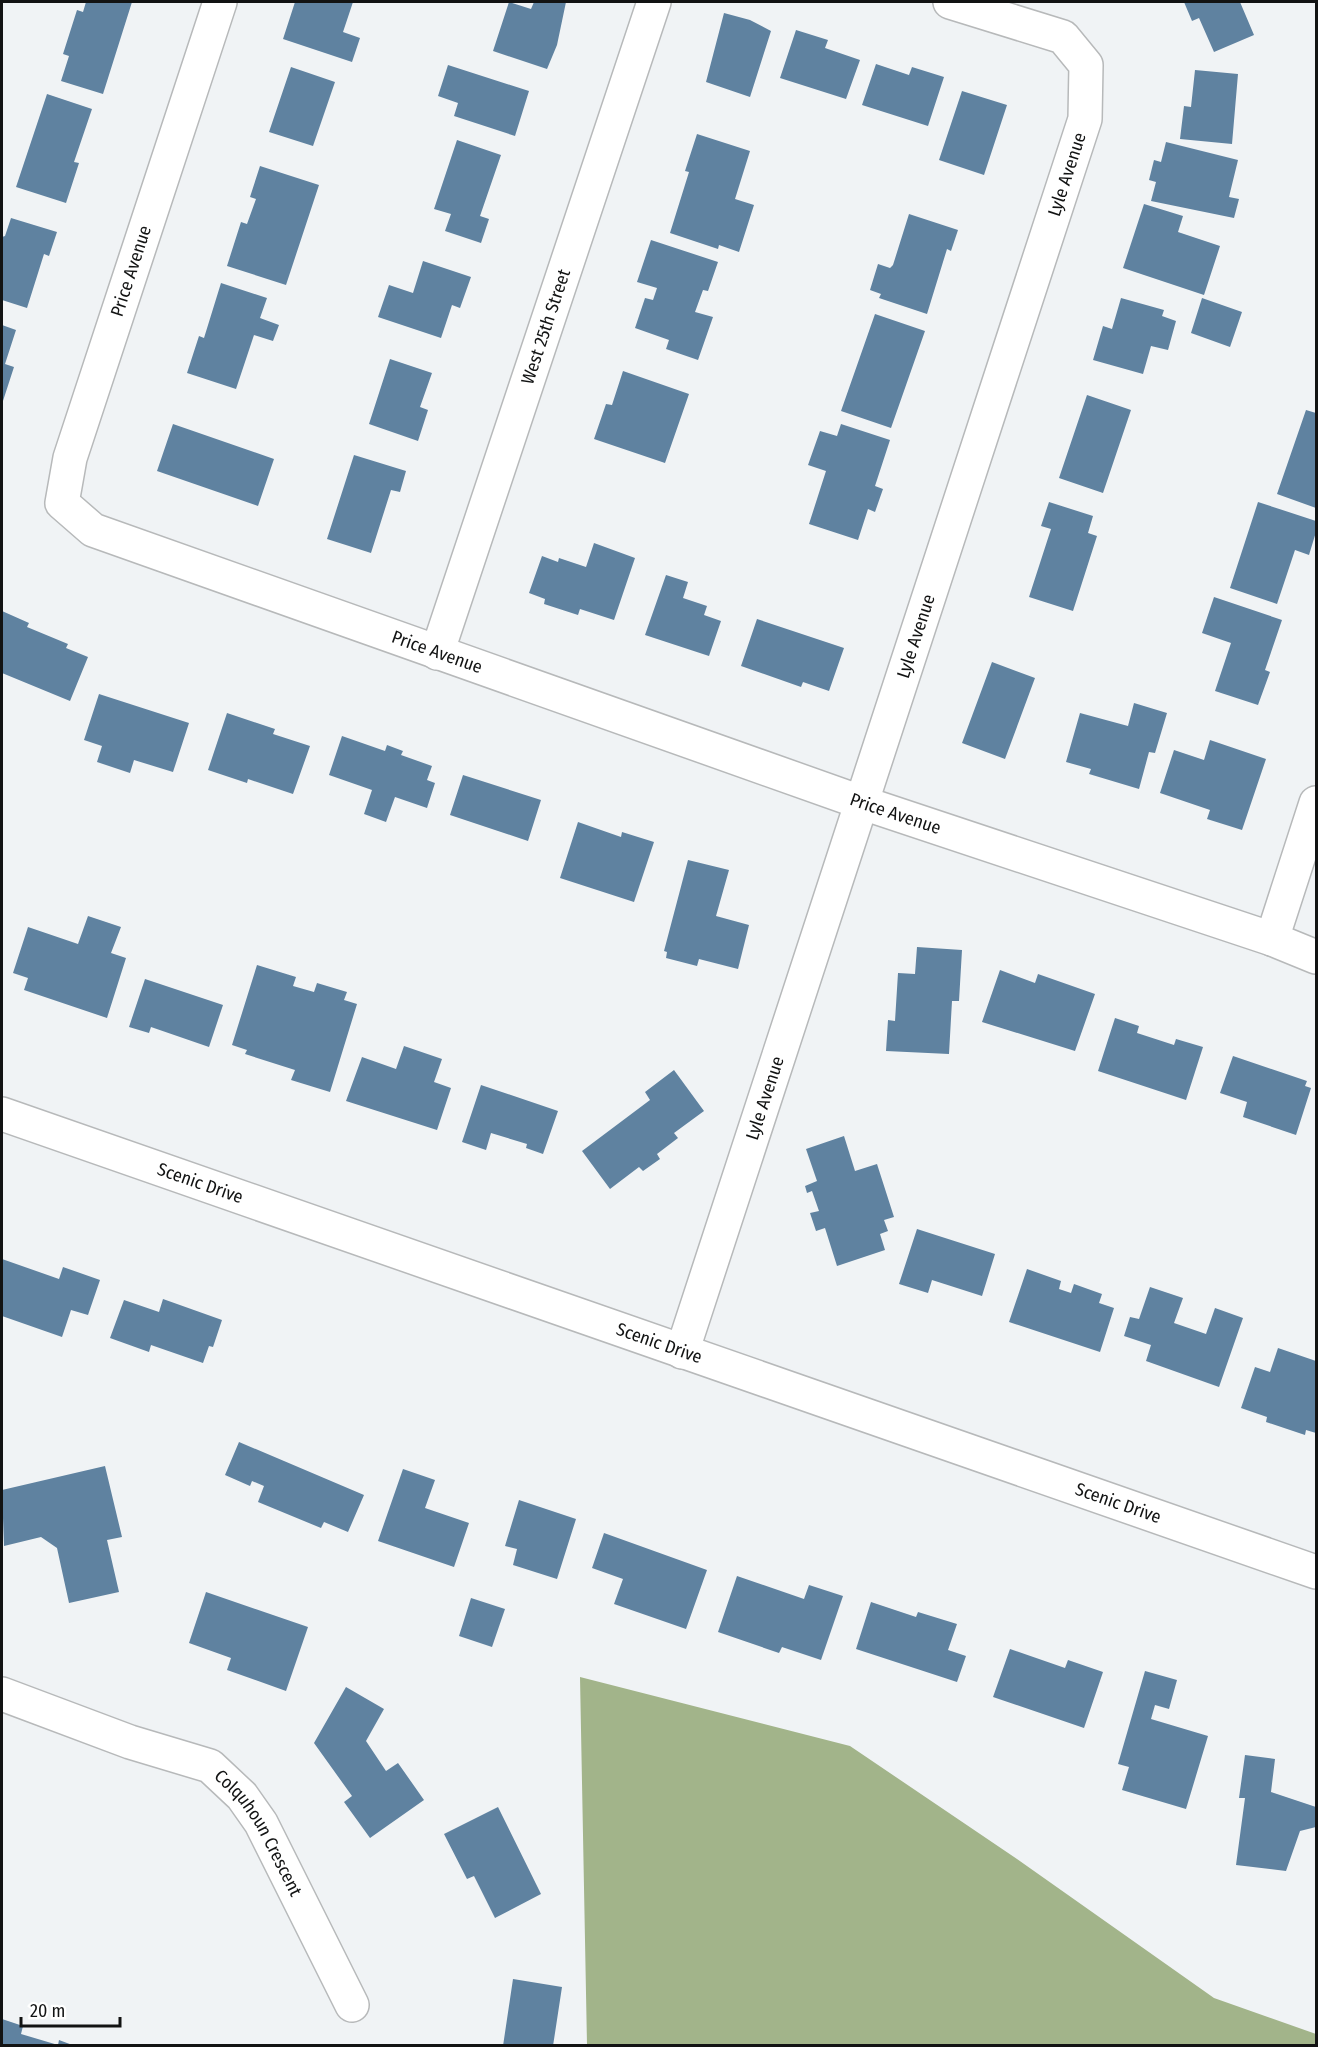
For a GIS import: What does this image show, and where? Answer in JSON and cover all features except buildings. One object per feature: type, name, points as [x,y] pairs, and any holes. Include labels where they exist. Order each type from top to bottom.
[{"type":"street","name":"Price Avenue","points":[[220,2],[70,458],[62,503],[93,530],[863,803],[1272,939],[1317,957]]},
{"type":"street","name":"West 25th Street","points":[[437,653],[654,2]]},
{"type":"street","name":"Lyle Avenue","points":[[682,1352],[1085,119],[1086,65],[1063,37],[950,2]]},
{"type":"street","points":[[1272,939],[1317,803]]},
{"type":"street","name":"Scenic Drive","points":[[2,1114],[1317,1572]]},
{"type":"street","name":"Colquhoun Crescent","points":[[2,1694],[130,1742],[210,1766],[242,1796],[261,1823],[352,2005]]},
{"type":"green space","points":[[580,1677],[850,1746],[1017,1859],[1214,1998],[1316,2034],[1316,2045],[587,2045]]}]
